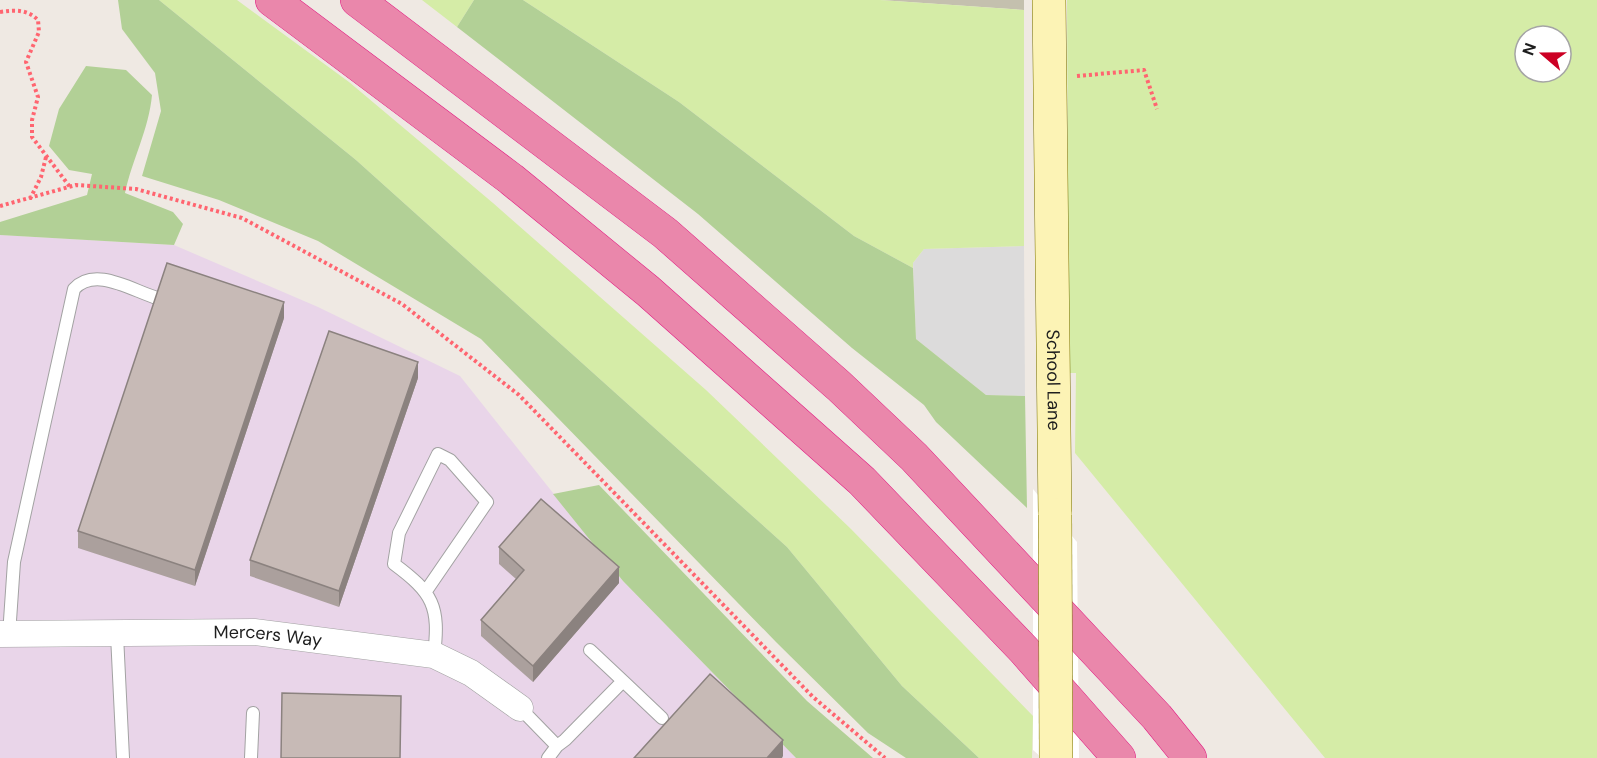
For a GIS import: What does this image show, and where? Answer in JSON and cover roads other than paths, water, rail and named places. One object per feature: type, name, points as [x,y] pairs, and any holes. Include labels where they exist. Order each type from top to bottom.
[{"type":"highway","points":[[272,0],[511,179],[648,291],[862,481],[1024,650],[1119,758]]},
{"type":"highway","points":[[357,0],[665,233],[839,386],[914,457],[1157,717],[1190,758]]},
{"type":"main road","name":"School Lane","points":[[1049,0],[1056,758]]},
{"type":"street","name":"Mercers Way","points":[[4,634],[117,635],[254,632],[434,655],[471,673],[520,708]]},
{"type":"lane","points":[[4,634],[14,562],[74,290],[81,282],[99,278],[157,298]]},
{"type":"lane","points":[[426,591],[487,502],[450,460],[438,454],[399,533],[394,564],[426,591],[437,627],[434,655]]},
{"type":"lane","points":[[117,635],[123,758]]},
{"type":"lane","points":[[590,650],[662,718]]},
{"type":"lane","points":[[548,758],[557,746],[623,681]]},
{"type":"lane","points":[[520,708],[557,746]]},
{"type":"lane","points":[[251,758],[253,713]]}]
